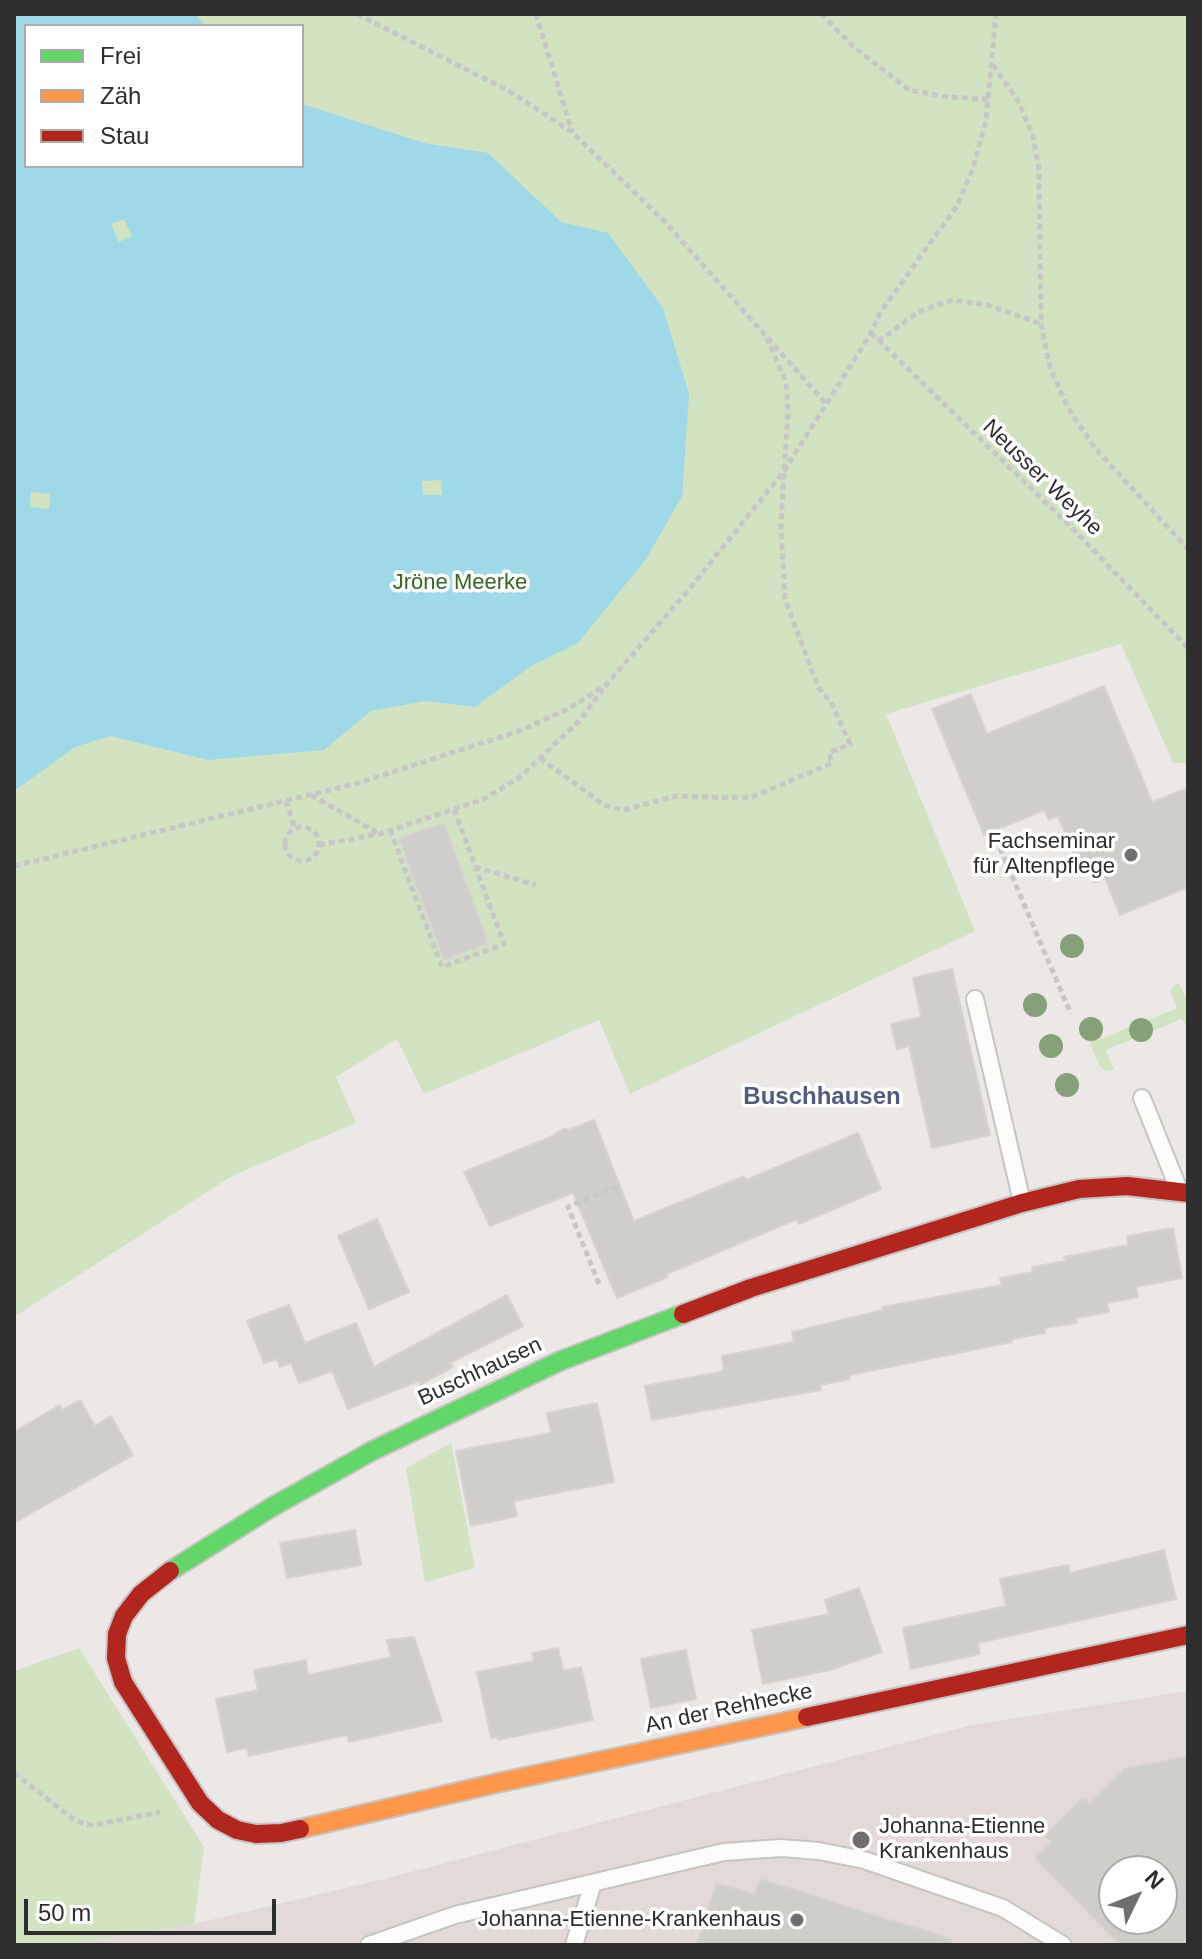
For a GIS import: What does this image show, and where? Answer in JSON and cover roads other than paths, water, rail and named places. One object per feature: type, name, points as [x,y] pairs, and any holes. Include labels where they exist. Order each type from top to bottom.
[{"type":"street","name":"Buschhausen","points":[[281,1833],[256,1834],[237,1830],[218,1820],[200,1803],[123,1682],[116,1658],[117,1634],[124,1616],[141,1594],[168,1572],[272,1507],[372,1451],[560,1361],[751,1288],[1022,1203],[1079,1189],[1127,1186],[1184,1192]]},
{"type":"street","name":"An der Rehhecke","points":[[281,1833],[512,1780],[1188,1635]]},
{"type":"lane","points":[[975,999],[1022,1203]]},
{"type":"lane","points":[[1142,1098],[1184,1192]]},
{"type":"lane","points":[[369,1945],[455,1915],[724,1852],[781,1848],[819,1851],[864,1860],[1003,1908],[1063,1945]]},
{"type":"lane","points":[[574,1945],[593,1883]]},
{"type":"water","name":"Jröne Meerke","points":[[14,14],[195,14],[204,24],[24,24],[24,168],[304,168],[304,105],[424,143],[488,153],[561,222],[608,233],[663,308],[689,394],[682,496],[646,559],[578,643],[531,666],[475,707],[425,701],[371,711],[324,750],[208,760],[110,736],[75,747],[14,791]],"holes":[[[124,219],[132,236],[119,242],[111,224]],[[441,480],[442,495],[423,495],[422,481]],[[31,492],[50,494],[49,509],[30,507]]]},
{"type":"place","name":"Fachseminar für Altenpflege","points":[[1131,855]]},
{"type":"place","name":"Johanna-Etienne Krankenhaus","points":[[861,1840]]},
{"type":"place","name":"Johanna-Etienne-Krankenhaus","points":[[797,1920]]},
{"type":"district","name":"Buschhausen","points":[[822,1097]]}]
